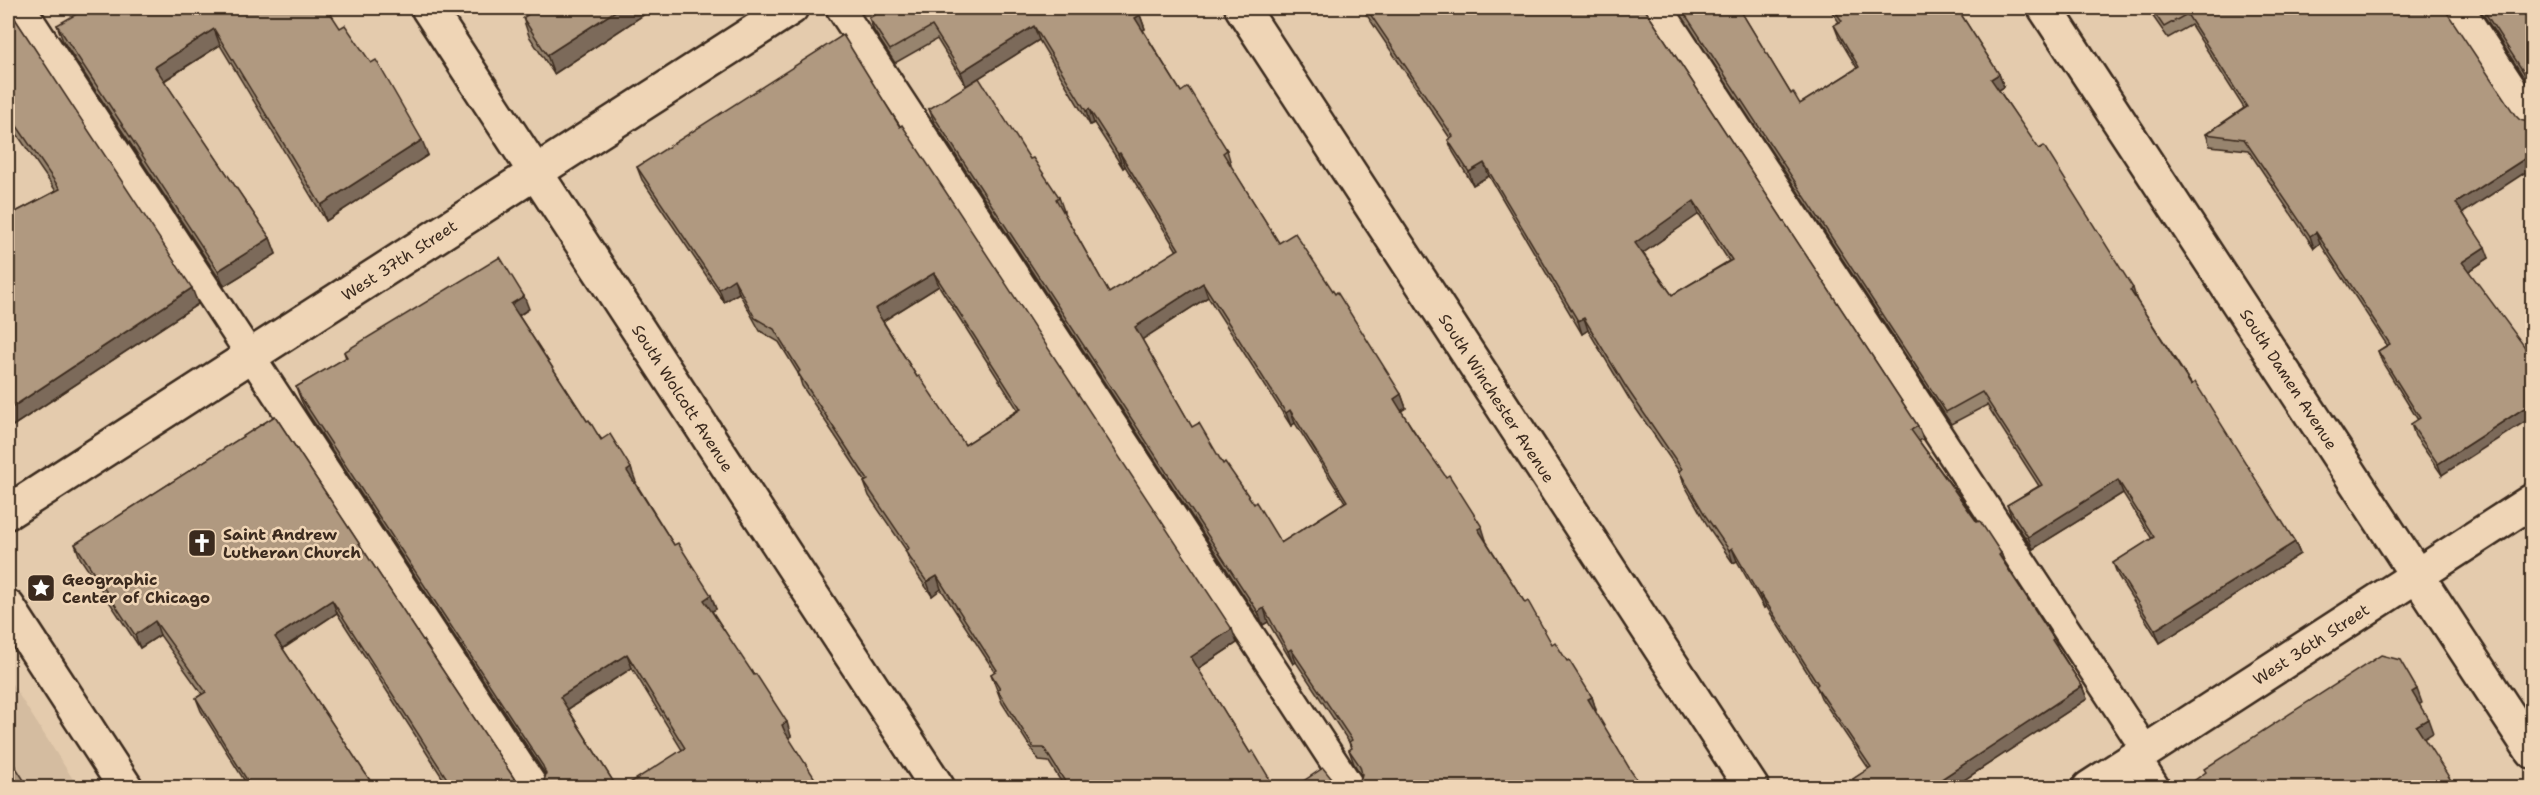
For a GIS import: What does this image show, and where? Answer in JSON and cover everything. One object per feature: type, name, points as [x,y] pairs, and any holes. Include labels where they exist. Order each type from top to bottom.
[{"type":"street","name":"South Wolcott Avenue","points":[[428,8],[938,788]]},
{"type":"street","name":"West 37th Street","points":[[8,512],[791,8]]},
{"type":"street","name":"South Winchester Avenue","points":[[1242,8],[1752,788]]},
{"type":"street","name":"South Damen Avenue","points":[[2045,8],[2532,751]]},
{"type":"street","name":"West 36th Street","points":[[2089,788],[2532,501]]},
{"type":"street","points":[[8,607],[126,788]]},
{"type":"lane","points":[[22,8],[535,788]]},
{"type":"lane","points":[[840,8],[1351,788]]},
{"type":"lane","points":[[1659,8],[2141,754],[2156,788]]},
{"type":"lane","points":[[2460,8],[2532,118]]},
{"type":"shaded area","points":[[8,678],[78,787],[8,787]]},
{"type":"building","points":[[8,8],[192,288],[8,410],[8,216],[60,189],[8,113]]},
{"type":"building","points":[[87,8],[327,8],[340,28],[345,25],[371,63],[376,60],[422,140],[321,205],[214,29],[155,67],[270,238],[218,271],[57,25]]},
{"type":"building","points":[[531,8],[620,8],[547,55],[523,18],[533,11]]},
{"type":"building","points":[[886,8],[1135,8],[1140,15],[1135,18],[1181,92],[1188,87],[1227,150],[1223,153],[1279,243],[1295,233],[1335,294],[1337,292],[1401,394],[1394,399],[1413,430],[1446,477],[1449,475],[1482,527],[1478,529],[1525,603],[1528,601],[1552,644],[1555,642],[1567,661],[1569,660],[1592,697],[1588,699],[1643,788],[1355,788],[1362,774],[1360,766],[1349,750],[1352,748],[1349,742],[1352,740],[1291,649],[1288,651],[1264,608],[1258,612],[929,109],[979,78],[1030,159],[1033,158],[1059,197],[1056,199],[1109,293],[1179,249],[1120,153],[1118,154],[1089,109],[1086,111],[1034,26],[961,72],[932,26],[890,50],[869,18]],"holes":[[[1203,283],[1286,413],[1290,410],[1347,501],[1281,543],[1256,502],[1254,504],[1225,462],[1223,464],[1199,423],[1192,427],[1135,327]]]},
{"type":"building","points":[[1366,8],[1644,8],[1918,426],[1911,430],[1977,522],[1980,521],[2082,686],[1928,788],[1859,788],[1853,779],[1871,767],[1816,686],[1818,684],[1761,594],[1759,595],[1732,548],[1729,550],[1705,515],[1679,471],[1682,469],[1626,387],[1584,318],[1578,321],[1484,163],[1469,172],[1448,140],[1453,136]],"holes":[[[1694,201],[1732,260],[1672,295],[1635,243]]]},
{"type":"building","points":[[1681,8],[1739,8],[1791,94],[1793,92],[1800,104],[1859,67],[1834,25],[1842,21],[1833,8],[1957,8],[1999,74],[1991,79],[2039,149],[2044,146],[2133,288],[2130,290],[2191,385],[2195,382],[2295,542],[2155,630],[2113,563],[2154,537],[2118,480],[2028,537],[2007,505],[2042,485],[1982,392],[1946,412]]},
{"type":"building","points":[[2151,8],[2444,8],[2515,115],[2520,120],[2532,121],[2532,154],[2456,203],[2485,247],[2462,262],[2527,350],[2532,346],[2532,403],[2438,464],[2411,424],[2420,418],[2378,351],[2390,344],[2316,232],[2310,236],[2244,139],[2206,134],[2247,107],[2187,14],[2164,27]]},
{"type":"building","points":[[2482,8],[2532,8],[2532,85]]},
{"type":"building","points":[[843,35],[900,127],[902,125],[1232,629],[1191,657],[1250,753],[1253,751],[1275,788],[1069,788],[1044,748],[1034,748],[997,689],[1000,688],[991,674],[997,670],[937,576],[927,582],[905,551],[909,548],[864,482],[868,480],[798,373],[800,371],[774,329],[755,318],[734,279],[719,289],[637,167]],"holes":[[[934,273],[1021,409],[965,445],[919,376],[917,377],[875,309]]]},
{"type":"building","points":[[500,257],[524,296],[511,304],[601,440],[610,434],[631,468],[627,471],[674,545],[678,543],[711,595],[704,600],[787,722],[782,725],[785,732],[821,788],[622,788],[685,748],[627,654],[560,697],[616,786],[619,784],[621,788],[539,788],[546,774],[543,766],[302,399],[296,387],[347,357],[344,352]]},
{"type":"building","points":[[275,416],[522,788],[453,788],[332,600],[275,637],[375,788],[252,788],[196,698],[206,692],[155,621],[135,635],[75,544]]},
{"type":"building","points":[[2381,655],[2400,660],[2417,689],[2412,692],[2428,719],[2416,726],[2456,788],[2184,788],[2206,772],[2204,769]]},
{"type":"building","points":[[8,755],[29,788],[8,788]]},
{"type":"building","points":[[1323,768],[1339,788],[1293,788]]},
{"type":"place","name":"Saint Andrew Lutheran Church","points":[[202,543]]},
{"type":"place","name":"Geographic Center of Chicago","points":[[41,588]]}]
